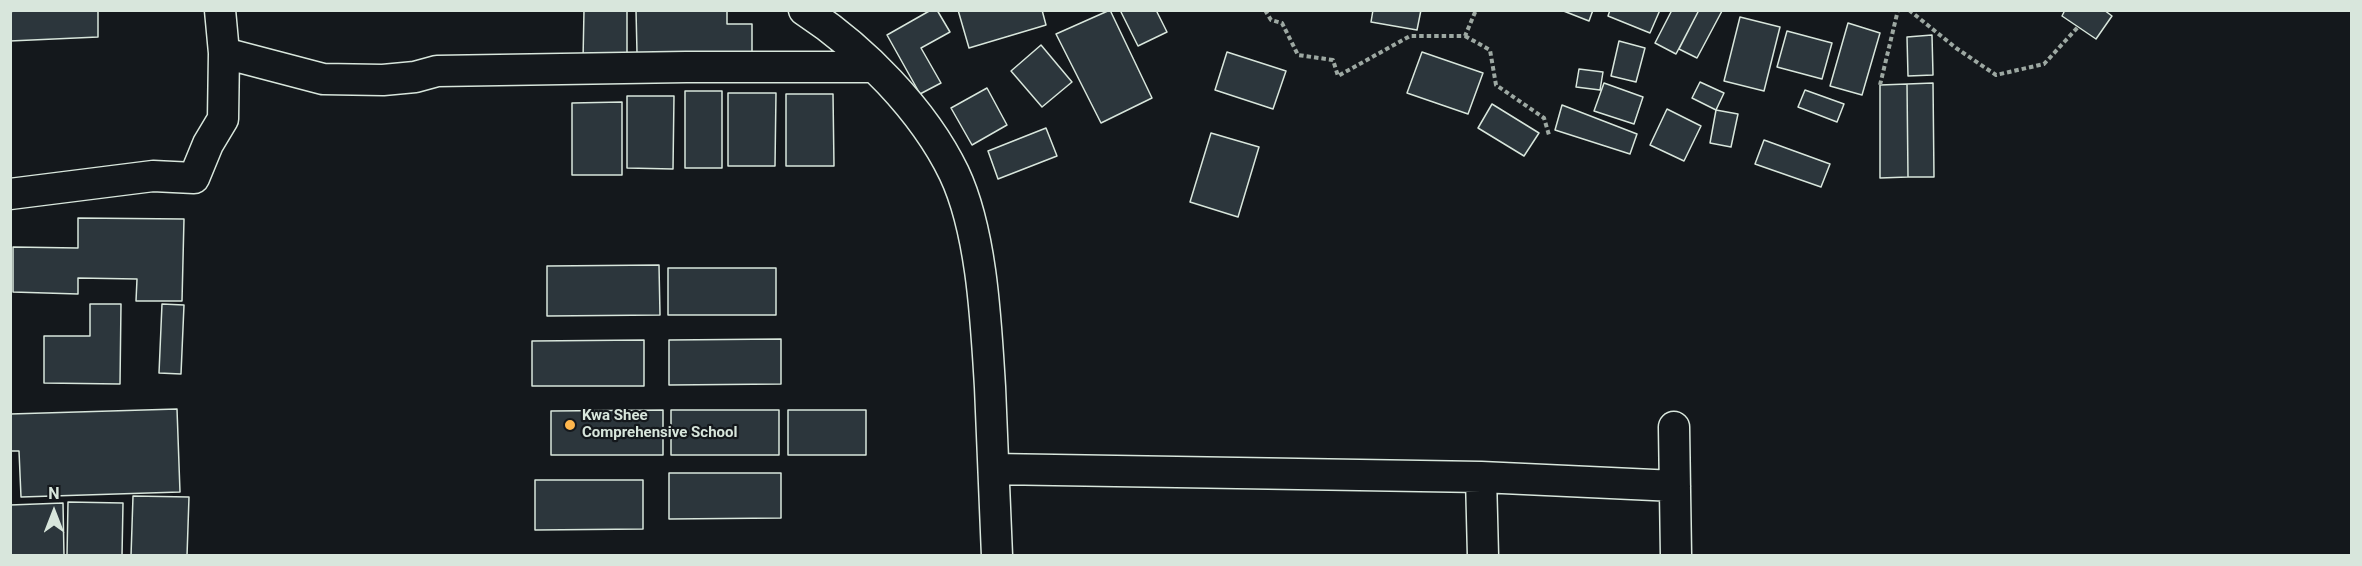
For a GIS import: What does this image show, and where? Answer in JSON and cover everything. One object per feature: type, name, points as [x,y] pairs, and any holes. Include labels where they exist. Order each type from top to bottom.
[{"type":"street","points":[[10,194],[153,176],[194,178],[208,144],[223,119],[224,53],[220,10]]},
{"type":"street","points":[[804,10],[834,30],[902,97],[929,132],[954,172],[968,211],[986,321],[997,555]]},
{"type":"street","points":[[224,53],[322,79],[361,81],[405,78],[447,70],[686,67],[874,68]]},
{"type":"street","points":[[1674,427],[1676,555]]},
{"type":"street","points":[[994,469],[1481,477],[1675,486]]},
{"type":"street","points":[[1481,477],[1483,555]]},
{"type":"path","points":[[1265,10],[1271,20],[1282,23],[1298,55],[1333,60],[1338,76],[1410,36],[1465,36],[1490,50],[1496,85],[1544,118],[1549,135]]},
{"type":"path","points":[[1465,36],[1476,10]]},
{"type":"path","points":[[1880,85],[1898,10]]},
{"type":"path","points":[[1909,10],[1956,48],[1996,75],[2044,64],[2078,27]]},
{"type":"building","points":[[13,10],[98,10],[98,37],[10,41],[10,14]]},
{"type":"building","points":[[584,10],[627,10],[627,60],[583,60]]},
{"type":"building","points":[[636,10],[727,10],[727,24],[752,24],[752,52],[637,53]]},
{"type":"building","points":[[931,10],[937,10],[950,32],[921,48],[941,83],[920,94],[887,35]]},
{"type":"building","points":[[958,10],[1042,10],[1046,25],[969,48]]},
{"type":"building","points":[[1110,10],[1152,98],[1101,123],[1056,34]]},
{"type":"building","points":[[1120,10],[1156,10],[1167,32],[1138,46]]},
{"type":"building","points":[[1373,10],[1421,10],[1417,30],[1371,22]]},
{"type":"building","points":[[1561,10],[1593,10],[1589,21]]},
{"type":"building","points":[[1610,10],[1660,10],[1650,33],[1608,16]]},
{"type":"building","points":[[1672,10],[1699,10],[1676,54],[1655,43]]},
{"type":"building","points":[[1699,10],[1722,11],[1697,58],[1679,49]]},
{"type":"building","points":[[2065,10],[2104,10],[2112,16],[2096,39],[2062,16]]},
{"type":"building","points":[[1740,17],[1780,27],[1764,91],[1724,81]]},
{"type":"building","points":[[1848,23],[1880,33],[1862,95],[1830,86]]},
{"type":"building","points":[[1787,31],[1832,43],[1822,79],[1777,67]]},
{"type":"building","points":[[1932,35],[1933,75],[1908,76],[1907,37]]},
{"type":"building","points":[[1619,41],[1645,48],[1636,82],[1611,76]]},
{"type":"building","points":[[1041,45],[1072,82],[1042,107],[1011,71]]},
{"type":"building","points":[[1227,52],[1286,71],[1273,109],[1215,90]]},
{"type":"building","points":[[1422,52],[1483,73],[1468,114],[1407,93]]},
{"type":"building","points":[[1579,69],[1603,72],[1600,90],[1576,87]]},
{"type":"building","points":[[1700,82],[1724,93],[1716,110],[1692,98]]},
{"type":"building","points":[[1604,83],[1643,97],[1634,124],[1594,111]]},
{"type":"building","points":[[1933,83],[1934,177],[1908,177],[1907,84]]},
{"type":"building","points":[[1907,84],[1908,177],[1880,178],[1880,85]]},
{"type":"building","points":[[987,88],[1007,125],[972,145],[951,108]]},
{"type":"building","points":[[1805,90],[1844,104],[1837,122],[1798,107]]},
{"type":"building","points":[[685,91],[722,91],[722,168],[685,168]]},
{"type":"building","points":[[728,93],[776,93],[775,166],[728,166]]},
{"type":"building","points":[[786,94],[833,94],[834,166],[786,166]]},
{"type":"building","points":[[627,96],[674,96],[673,169],[627,168]]},
{"type":"building","points":[[622,102],[622,175],[572,175],[572,103]]},
{"type":"building","points":[[1492,104],[1539,133],[1524,156],[1478,128]]},
{"type":"building","points":[[1562,105],[1637,134],[1630,154],[1555,130]]},
{"type":"building","points":[[1667,109],[1701,126],[1684,161],[1650,145]]},
{"type":"building","points":[[1716,110],[1738,114],[1731,147],[1710,143]]},
{"type":"building","points":[[1046,128],[1057,156],[998,179],[988,151]]},
{"type":"building","points":[[1211,133],[1259,147],[1238,217],[1190,202]]},
{"type":"building","points":[[1764,140],[1830,164],[1821,187],[1755,164]]},
{"type":"building","points":[[78,218],[184,219],[182,301],[136,301],[137,279],[78,278],[78,294],[13,292],[13,247],[78,248]]},
{"type":"building","points":[[659,265],[660,315],[547,316],[547,266]]},
{"type":"building","points":[[668,268],[776,268],[776,315],[668,315]]},
{"type":"building","points":[[90,304],[121,304],[120,384],[44,383],[44,336],[90,336]]},
{"type":"building","points":[[162,304],[184,305],[181,374],[159,373]]},
{"type":"building","points":[[781,339],[781,384],[669,385],[669,340]]},
{"type":"building","points":[[644,340],[644,386],[532,386],[532,341]]},
{"type":"building","points":[[177,409],[180,492],[21,497],[19,451],[10,451],[10,414]]},
{"type":"building","points":[[663,410],[663,455],[551,455],[551,411]]},
{"type":"building","points":[[671,410],[779,410],[779,455],[671,455]]},
{"type":"building","points":[[788,410],[866,410],[866,455],[788,455]]},
{"type":"building","points":[[669,473],[781,473],[781,518],[669,519]]},
{"type":"building","points":[[535,480],[643,480],[643,529],[535,530]]},
{"type":"building","points":[[133,496],[189,497],[187,556],[131,556]]},
{"type":"building","points":[[68,502],[123,503],[122,556],[67,556]]},
{"type":"building","points":[[63,503],[64,556],[10,556],[10,505]]},
{"type":"place","name":"Kwa Shee Comprehensive School","points":[[570,425]]}]
